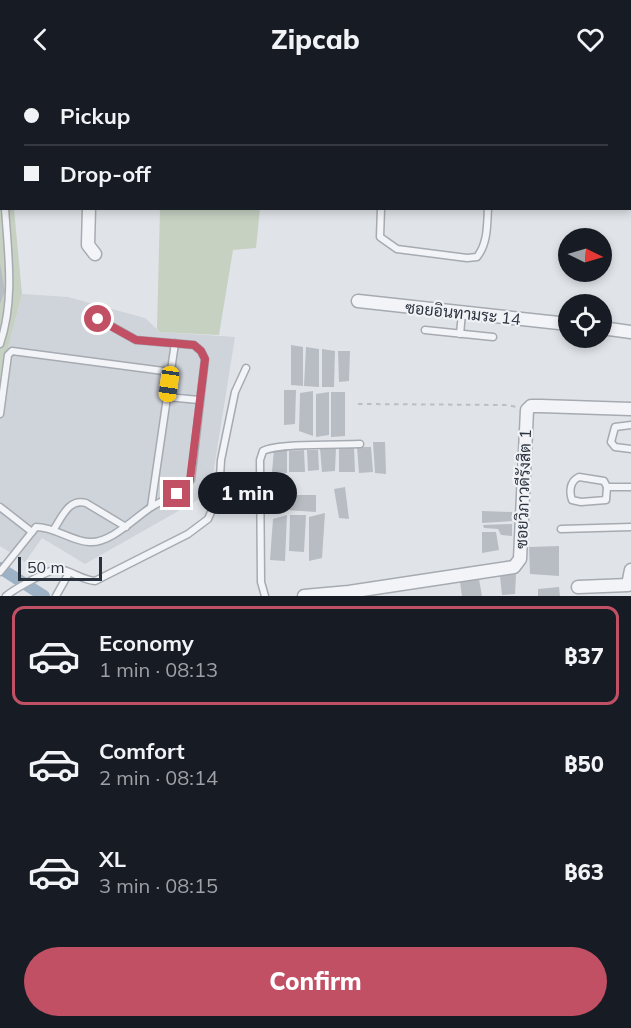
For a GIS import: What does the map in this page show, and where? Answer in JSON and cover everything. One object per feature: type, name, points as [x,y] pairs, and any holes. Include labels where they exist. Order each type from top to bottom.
[{"type":"street","points":[[89,210],[88,245],[94,254]]},
{"type":"street","name":"ซอยอินทามระ 14","points":[[358,301],[558,323]]},
{"type":"street","points":[[612,329],[631,332]]},
{"type":"street","name":"ซอยวิภาวดีรังสิต 1","points":[[304,596],[349,592],[514,567],[520,559],[527,410],[531,406],[541,406],[631,410]]},
{"type":"street","points":[[578,587],[628,585],[631,570]]},
{"type":"lane","points":[[0,344],[5,329],[10,293],[5,210]]},
{"type":"lane","points":[[381,210],[380,237],[397,249],[467,258],[477,256],[482,251],[486,238],[489,210]]},
{"type":"lane","points":[[460,334],[462,312]]},
{"type":"lane","points":[[0,572],[36,527],[54,529],[92,542],[98,541],[126,527],[151,507],[177,494],[186,487],[190,480],[205,359],[201,351],[194,345],[136,340],[90,317]]},
{"type":"lane","points":[[426,330],[493,337]]},
{"type":"lane","points":[[151,507],[175,343]]},
{"type":"lane","points":[[0,414],[8,355],[12,351],[171,372]]},
{"type":"lane","points":[[6,596],[52,568],[61,569],[85,580],[95,581],[188,534],[208,519],[219,494],[221,459],[235,392],[246,368]]},
{"type":"lane","points":[[167,397],[199,400]]},
{"type":"lane","points":[[631,425],[615,427],[611,442],[615,447],[631,449]]},
{"type":"lane","points":[[265,596],[261,582],[260,459],[263,451],[268,448],[360,444]]},
{"type":"lane","points":[[607,487],[607,499],[603,502],[575,501],[571,497],[573,481],[579,477],[601,480],[607,487],[631,487]]},
{"type":"lane","points":[[54,529],[70,505],[80,502],[86,503],[126,527]]},
{"type":"lane","points":[[0,507],[32,532]]},
{"type":"lane","points":[[561,529],[631,527]]},
{"type":"lane","points":[[56,596],[69,573]]},
{"type":"path","points":[[358,404],[507,405],[527,410]]},
{"type":"shaded area","points":[[22,294],[68,297],[145,318],[160,332],[235,337],[210,493],[85,564],[42,538],[25,562],[0,546],[0,378]]},
{"type":"green space","points":[[0,210],[14,210],[22,294],[0,378]]},
{"type":"green space","points":[[160,210],[260,210],[256,248],[233,250],[219,335],[160,332],[157,329]]},
{"type":"building","points":[[0,264],[5,291],[0,304]]},
{"type":"building","points":[[291,345],[303,347],[303,386],[291,385]]},
{"type":"building","points":[[306,347],[319,349],[319,387],[304,386]]},
{"type":"building","points":[[322,349],[335,351],[334,387],[322,387]]},
{"type":"building","points":[[338,351],[350,351],[349,381],[339,382]]},
{"type":"building","points":[[284,390],[296,390],[295,424],[284,425]]},
{"type":"building","points":[[313,391],[313,436],[299,431],[300,393]]},
{"type":"building","points":[[329,392],[329,435],[316,437],[316,394]]},
{"type":"building","points":[[331,392],[345,392],[345,436],[331,437]]},
{"type":"building","points":[[373,442],[385,442],[386,474],[375,473]]},
{"type":"building","points":[[354,447],[355,472],[339,472],[339,449]]},
{"type":"building","points":[[357,447],[371,447],[373,472],[359,473]]},
{"type":"building","points":[[320,448],[336,448],[335,471],[322,472]]},
{"type":"building","points":[[274,450],[287,450],[287,473],[272,472]]},
{"type":"building","points":[[304,450],[305,472],[289,472],[289,451]]},
{"type":"building","points":[[307,450],[318,450],[319,470],[308,471]]},
{"type":"building","points":[[345,487],[349,519],[339,518],[334,489]]},
{"type":"building","points":[[272,495],[316,495],[316,512],[271,509]]},
{"type":"building","points":[[482,511],[512,512],[512,521],[482,523]]},
{"type":"building","points":[[325,513],[322,558],[309,561],[309,517]]},
{"type":"building","points":[[287,515],[285,561],[270,560],[273,519]]},
{"type":"building","points":[[290,515],[306,515],[304,552],[289,551]]},
{"type":"building","points":[[512,524],[512,536],[501,535],[498,529],[484,528],[483,525]]},
{"type":"building","points":[[482,532],[496,532],[499,550],[482,553]]},
{"type":"building","points":[[559,546],[559,576],[530,574],[529,547]]},
{"type":"building","points":[[516,574],[515,594],[502,595],[500,576]]},
{"type":"building","points":[[479,579],[482,596],[462,596],[460,582]]},
{"type":"building","points":[[559,587],[560,596],[538,596],[538,589]]},
{"type":"waterway","points":[[0,568],[44,596]]},
{"type":"route","points":[[98,319],[132,339],[194,345],[205,359],[190,480],[186,487],[177,494]]}]
